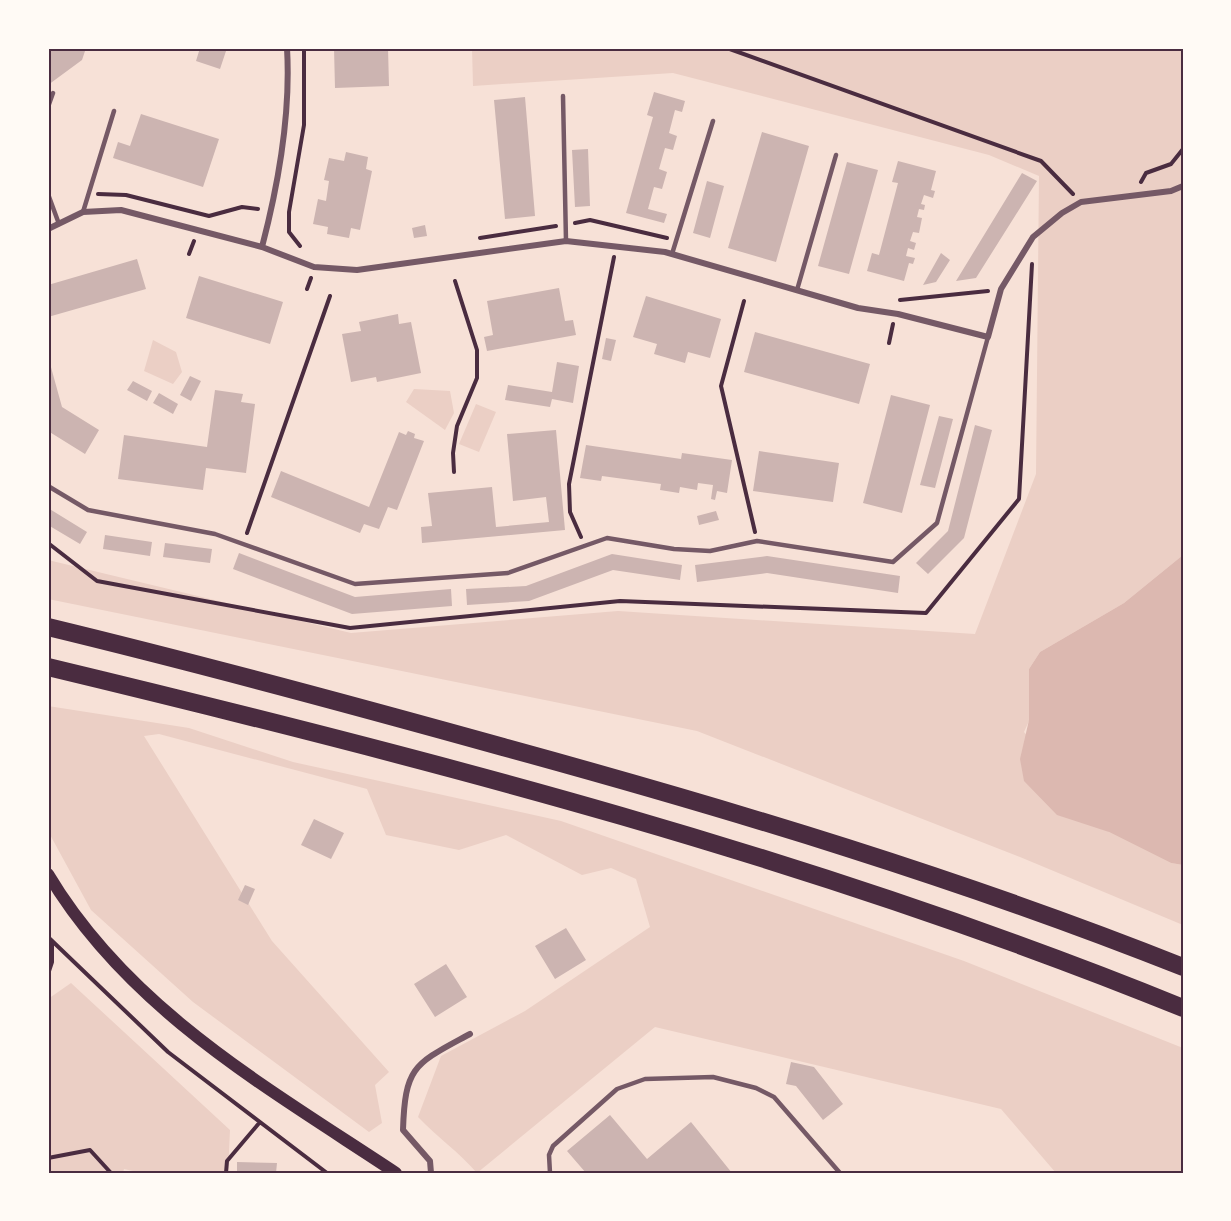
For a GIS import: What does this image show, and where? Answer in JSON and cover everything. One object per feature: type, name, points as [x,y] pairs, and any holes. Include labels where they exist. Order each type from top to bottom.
[{"type":"highway","points":[[48,627],[224,669],[649,787],[865,854],[1126,944],[1183,967]]},
{"type":"highway","points":[[48,667],[226,710],[641,821],[856,889],[1113,980],[1183,1008]]},
{"type":"main road","points":[[48,874],[78,920],[137,987],[188,1032],[396,1173]]},
{"type":"street","points":[[262,247],[272,210],[286,126],[290,87],[287,48]]},
{"type":"street","points":[[48,229],[83,212],[121,210],[262,247],[314,267],[357,270],[566,241],[672,254],[858,308],[898,314],[988,337],[1001,289],[1033,237],[1062,213],[1081,202],[1183,186]]},
{"type":"street","points":[[431,1173],[430,1161],[403,1130],[404,1095],[414,1070],[428,1058],[470,1034]]},
{"type":"lane","points":[[48,107],[53,93]]},
{"type":"lane","points":[[563,96],[566,241]]},
{"type":"lane","points":[[83,212],[114,111]]},
{"type":"lane","points":[[672,254],[713,121]]},
{"type":"lane","points":[[796,290],[836,155]]},
{"type":"lane","points":[[48,194],[59,224]]},
{"type":"lane","points":[[48,486],[88,510],[215,534],[355,584],[508,573],[607,538],[675,549],[710,551],[757,541],[893,562],[937,523],[988,337]]},
{"type":"lane","points":[[550,1173],[549,1155],[553,1146],[616,1089],[645,1079],[713,1077],[756,1088],[774,1098],[840,1173]]},
{"type":"path","points":[[727,48],[1041,161],[1081,202]]},
{"type":"path","points":[[1135,195],[1146,173],[1171,164],[1183,149]]},
{"type":"path","points":[[585,547],[570,512],[569,484],[611,264]]},
{"type":"path","points":[[454,472],[453,453],[457,426],[477,378],[477,350],[455,281]]},
{"type":"path","points":[[243,544],[330,296]]},
{"type":"path","points":[[744,302],[721,386],[757,541]]},
{"type":"path","points":[[48,938],[168,1052],[327,1173]]},
{"type":"path","points":[[48,974],[52,963],[52,943]]},
{"type":"path","points":[[226,1173],[227,1161],[260,1122]]},
{"type":"path","points":[[48,1158],[90,1150],[111,1173]]},
{"type":"shaded area","points":[[472,48],[1183,48],[1183,555],[1124,603],[1040,652],[1029,669],[1029,721],[1024,732],[1109,832],[1171,863],[1183,865],[1183,925],[1020,857],[697,731],[48,599],[48,560],[351,633],[618,611],[975,634],[1036,474],[1039,176],[989,155],[673,73],[473,86]]},
{"type":"shaded area","points":[[153,340],[176,352],[182,372],[173,384],[144,371]]},
{"type":"shaded area","points":[[414,389],[450,391],[454,413],[445,430],[406,402]]},
{"type":"shaded area","points":[[476,404],[496,412],[479,452],[459,444]]},
{"type":"shaded area","points":[[1183,555],[1183,865],[1171,863],[1109,832],[1057,815],[1024,781],[1020,759],[1029,720],[1029,669],[1040,652],[1124,603]]},
{"type":"shaded area","points":[[48,706],[189,728],[293,762],[561,821],[964,961],[1183,1048],[1183,1173],[1056,1173],[1001,1109],[655,1027],[477,1173],[418,1117],[441,1056],[525,1011],[650,927],[636,879],[611,868],[582,875],[506,835],[459,850],[386,835],[367,789],[159,734],[144,736],[272,941],[389,1072],[375,1085],[382,1123],[369,1132],[193,1002],[91,910],[48,831]]},
{"type":"shaded area","points":[[71,983],[230,1130],[228,1173],[142,1173],[124,1169],[123,1173],[48,1173],[48,999]]},
{"type":"building","points":[[48,48],[86,48],[82,60],[48,85]]},
{"type":"building","points":[[200,48],[227,48],[220,69],[196,61]]},
{"type":"building","points":[[334,48],[388,48],[389,86],[335,88]]},
{"type":"building","points":[[654,92],[685,101],[682,112],[675,110],[669,133],[677,136],[673,150],[665,148],[659,169],[667,172],[662,189],[654,187],[648,209],[667,214],[664,223],[626,213],[653,117],[647,115]]},
{"type":"building","points":[[525,97],[535,216],[505,219],[494,100]]},
{"type":"building","points":[[141,114],[219,139],[203,187],[113,158],[118,142],[130,146]]},
{"type":"building","points":[[762,132],[809,146],[776,262],[728,248]]},
{"type":"building","points":[[588,149],[590,206],[575,207],[572,150]]},
{"type":"building","points":[[346,152],[368,157],[366,169],[372,171],[360,230],[351,228],[349,238],[327,234],[328,227],[313,224],[318,199],[326,201],[329,181],[324,180],[329,158],[344,161]]},
{"type":"building","points":[[898,161],[936,171],[931,190],[935,191],[933,198],[924,195],[921,204],[925,205],[924,210],[919,209],[917,217],[922,218],[919,233],[913,232],[910,241],[916,243],[914,250],[908,248],[906,256],[915,258],[913,264],[909,263],[904,281],[867,271],[872,253],[879,255],[898,183],[892,182]]},
{"type":"building","points":[[847,162],[878,170],[849,274],[818,266]]},
{"type":"building","points":[[1022,173],[1037,181],[976,278],[956,281]]},
{"type":"building","points":[[707,181],[724,186],[710,238],[693,233]]},
{"type":"building","points":[[425,225],[427,236],[414,238],[412,228]]},
{"type":"building","points":[[941,253],[950,260],[936,282],[923,285]]},
{"type":"building","points":[[137,259],[146,289],[48,317],[48,285]]},
{"type":"building","points":[[199,276],[283,302],[270,344],[186,318]]},
{"type":"building","points":[[559,288],[565,321],[573,320],[576,335],[487,351],[484,337],[493,335],[487,301]]},
{"type":"building","points":[[646,296],[721,319],[710,358],[688,352],[685,363],[654,354],[657,344],[633,337]]},
{"type":"building","points":[[398,314],[399,324],[411,322],[421,373],[377,382],[376,377],[351,382],[342,334],[361,331],[359,322]]},
{"type":"building","points":[[755,332],[870,364],[859,404],[744,372]]},
{"type":"building","points":[[606,338],[616,340],[611,361],[602,359]]},
{"type":"building","points":[[49,360],[62,407],[99,430],[85,454],[48,431]]},
{"type":"building","points":[[557,362],[579,366],[573,403],[552,399],[550,407],[505,400],[508,385],[552,392]]},
{"type":"building","points":[[190,376],[201,381],[191,401],[180,395]]},
{"type":"building","points":[[133,381],[152,391],[147,401],[127,390]]},
{"type":"building","points":[[215,390],[243,394],[241,402],[255,404],[246,473],[206,468],[203,490],[118,479],[124,435],[207,447]]},
{"type":"building","points":[[159,393],[178,404],[173,414],[153,403]]},
{"type":"building","points":[[891,395],[930,405],[902,513],[863,503]]},
{"type":"building","points":[[939,416],[953,419],[935,488],[920,485]]},
{"type":"building","points":[[975,425],[992,430],[964,538],[928,574],[916,563],[948,531]]},
{"type":"building","points":[[556,430],[565,530],[422,543],[421,527],[432,526],[428,493],[492,487],[496,527],[549,522],[546,497],[513,501],[507,434]]},
{"type":"building","points":[[408,431],[415,434],[414,438],[424,441],[397,510],[388,507],[379,529],[364,524],[360,533],[271,497],[281,471],[369,507],[399,432],[406,435]]},
{"type":"building","points":[[586,445],[681,459],[682,453],[732,460],[727,493],[717,491],[715,500],[711,499],[713,485],[698,483],[697,490],[680,487],[679,493],[660,490],[661,484],[602,476],[601,481],[580,478]]},
{"type":"building","points":[[759,451],[839,463],[833,502],[753,491]]},
{"type":"building","points":[[48,508],[87,532],[80,544],[48,525]]},
{"type":"building","points":[[716,511],[719,520],[699,525],[697,516]]},
{"type":"building","points":[[105,535],[152,542],[150,556],[103,549]]},
{"type":"building","points":[[165,543],[212,549],[210,563],[163,557]]},
{"type":"building","points":[[239,553],[355,597],[451,589],[452,606],[352,614],[233,569]]},
{"type":"building","points":[[612,554],[682,565],[680,580],[613,570],[529,601],[467,605],[466,589],[526,586]]},
{"type":"building","points":[[767,556],[900,576],[898,593],[767,573],[697,582],[695,565]]},
{"type":"building","points":[[314,819],[344,833],[331,859],[301,845]]},
{"type":"building","points":[[245,885],[255,889],[248,905],[238,900]]},
{"type":"building","points":[[566,928],[586,960],[555,979],[535,946]]},
{"type":"building","points":[[446,964],[467,997],[435,1017],[414,984]]},
{"type":"building","points":[[791,1062],[814,1067],[843,1104],[823,1120],[796,1086],[786,1084]]},
{"type":"building","points":[[610,1115],[647,1159],[691,1122],[732,1173],[586,1173],[567,1151]]},
{"type":"building","points":[[237,1162],[277,1163],[276,1173],[237,1173]]}]
